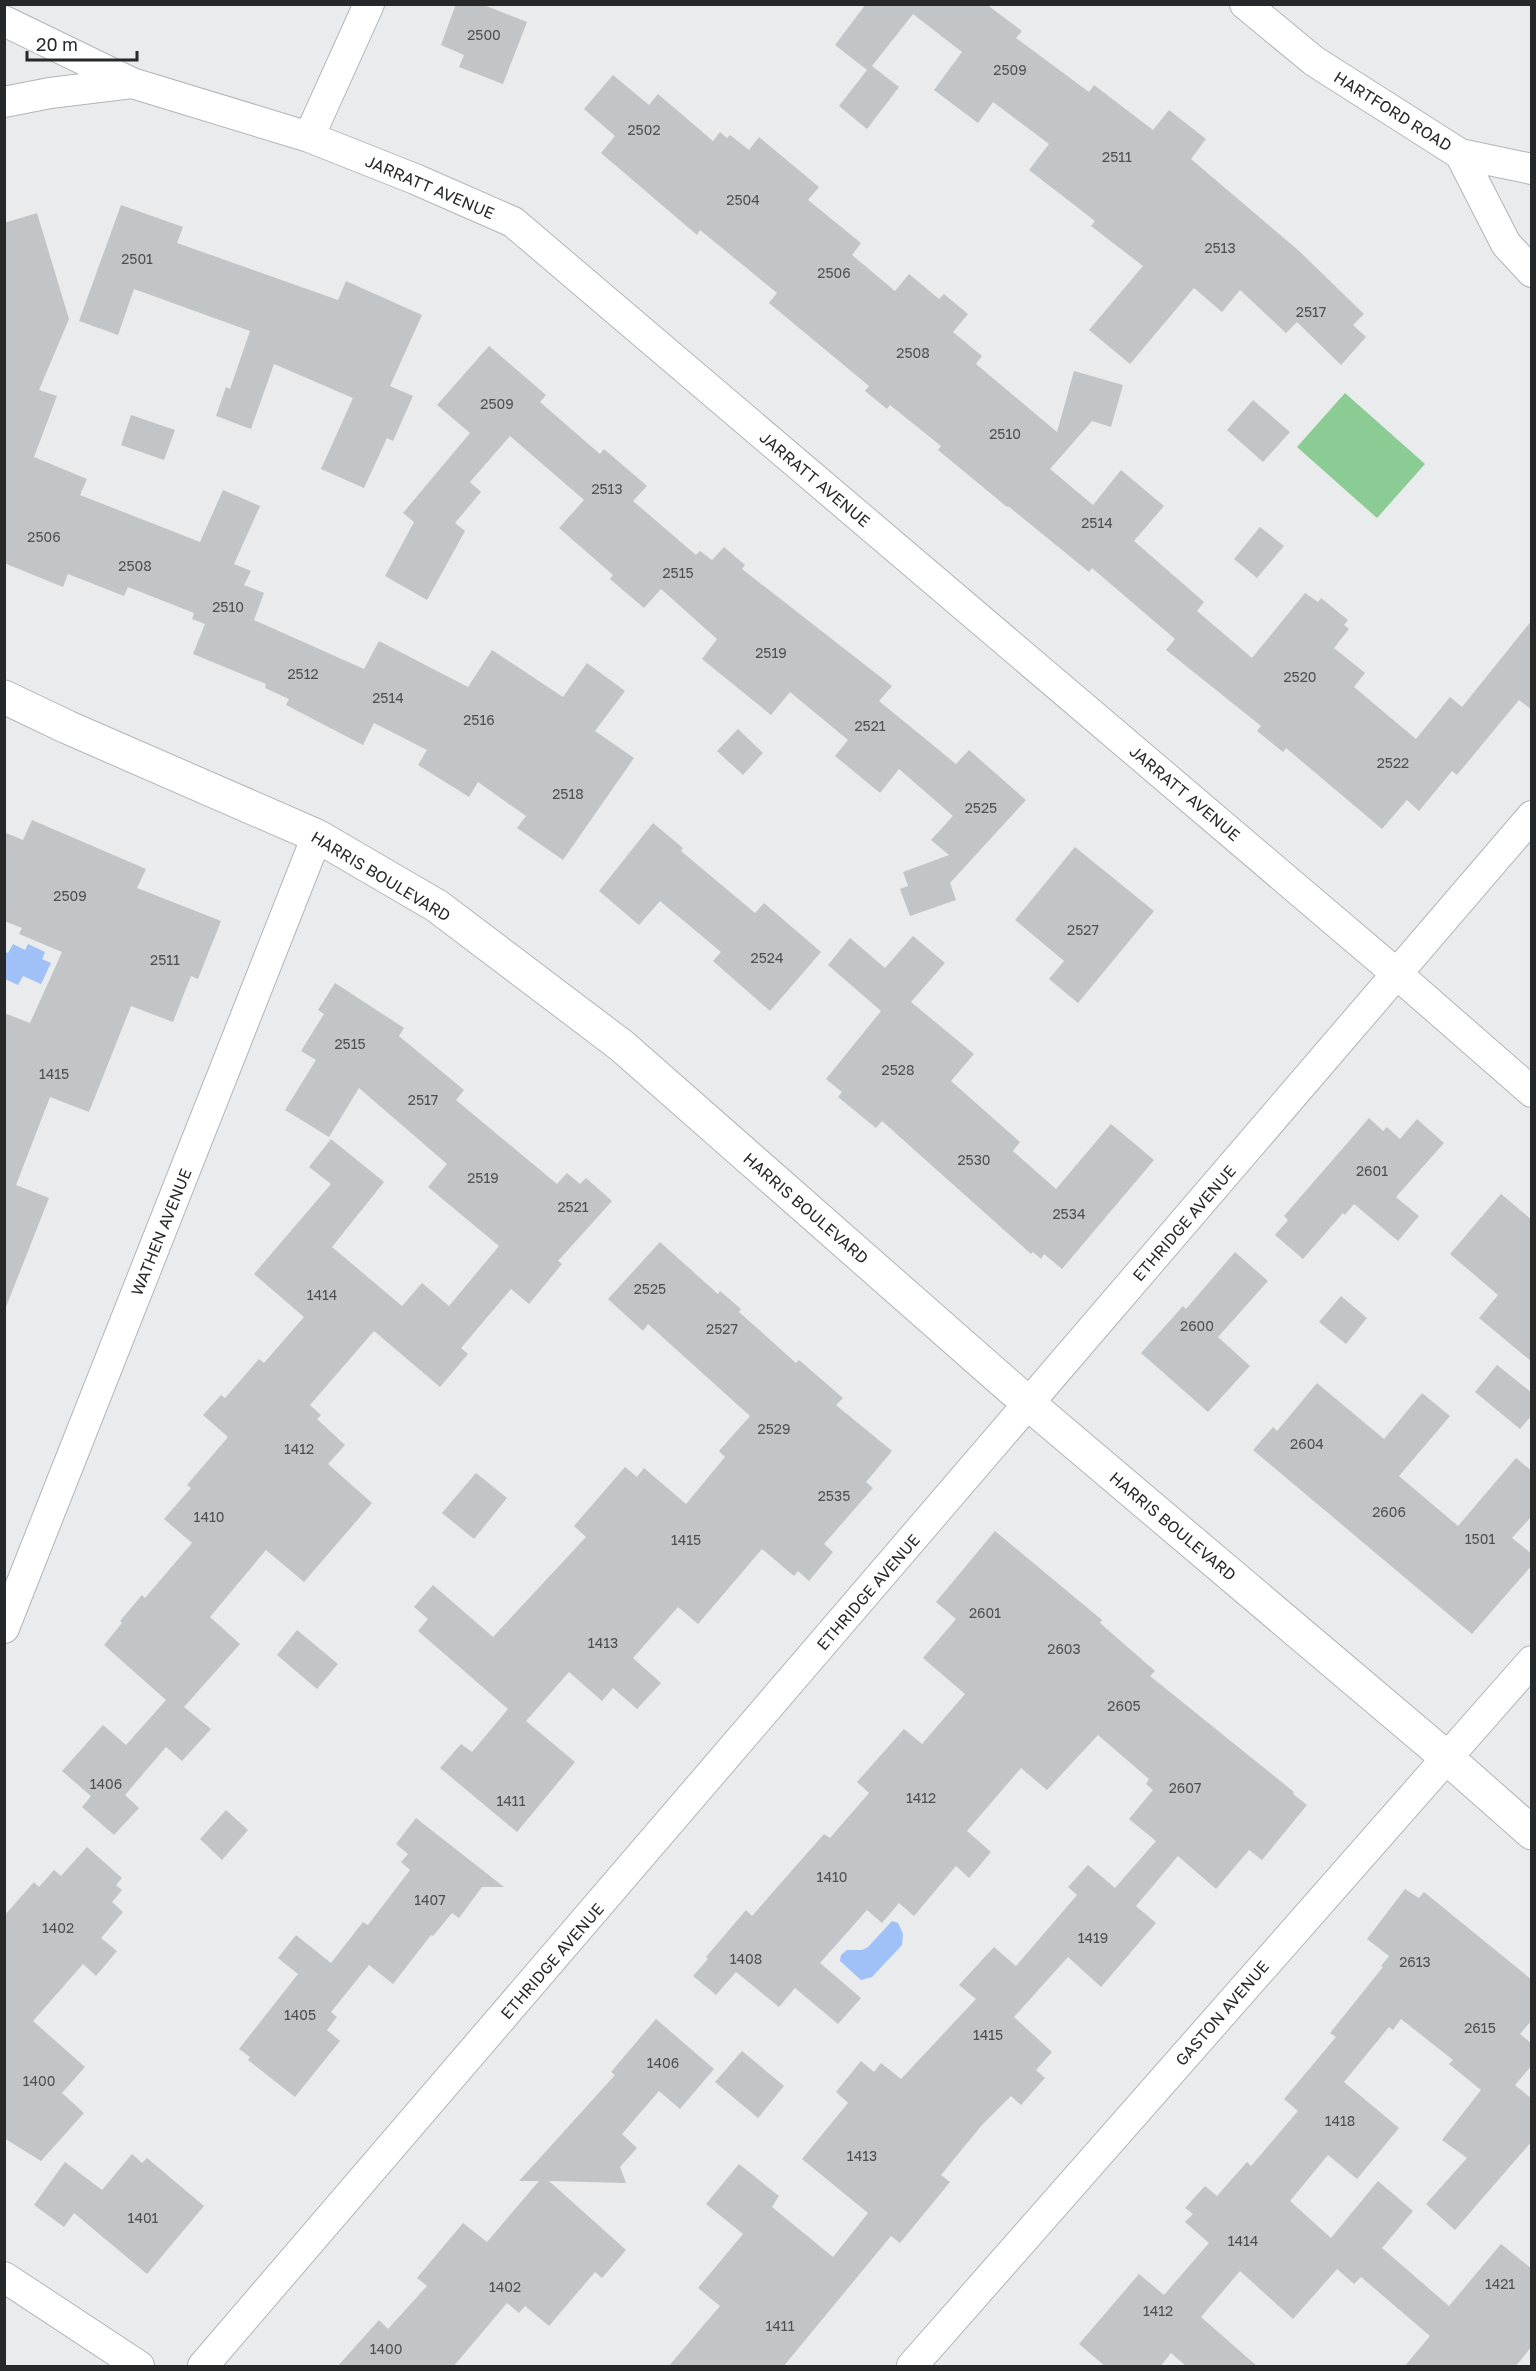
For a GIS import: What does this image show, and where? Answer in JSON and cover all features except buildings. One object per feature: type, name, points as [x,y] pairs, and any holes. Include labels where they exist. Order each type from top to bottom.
[{"type":"street","points":[[309,137],[369,4]]},
{"type":"street","name":"HARTFORD ROAD","points":[[1245,4],[1314,61],[1460,154],[1506,244],[1532,272]]},
{"type":"street","name":"JARRATT AVENUE","points":[[4,21],[132,83],[309,137],[415,179],[513,222],[1397,974],[1532,1092]]},
{"type":"street","points":[[4,102],[50,93],[132,83]]},
{"type":"street","points":[[1460,154],[1532,169]]},
{"type":"street","name":"HARRIS BOULEVARD","points":[[4,697],[67,728],[317,836],[437,906],[622,1046],[1029,1404],[1446,1757],[1532,1833]]},
{"type":"street","name":"ETHRIDGE AVENUE","points":[[203,2367],[1532,816]]},
{"type":"street","name":"WATHEN AVENUE","points":[[4,1628],[317,836]]},
{"type":"street","name":"GASTON AVENUE","points":[[912,2367],[1532,1660]]},
{"type":"street","points":[[4,2277],[139,2367]]},
{"type":"green space","points":[[1345,393],[1425,464],[1377,518],[1297,447]]},
{"type":"water","points":[[13,944],[25,950],[28,944],[45,952],[42,959],[51,963],[41,984],[23,976],[18,985],[5,979],[5,952],[8,953]]},
{"type":"water","points":[[892,1921],[898,1923],[903,1934],[902,1945],[872,1977],[861,1980],[840,1961],[841,1955],[847,1950],[862,1950],[868,1947]]}]
